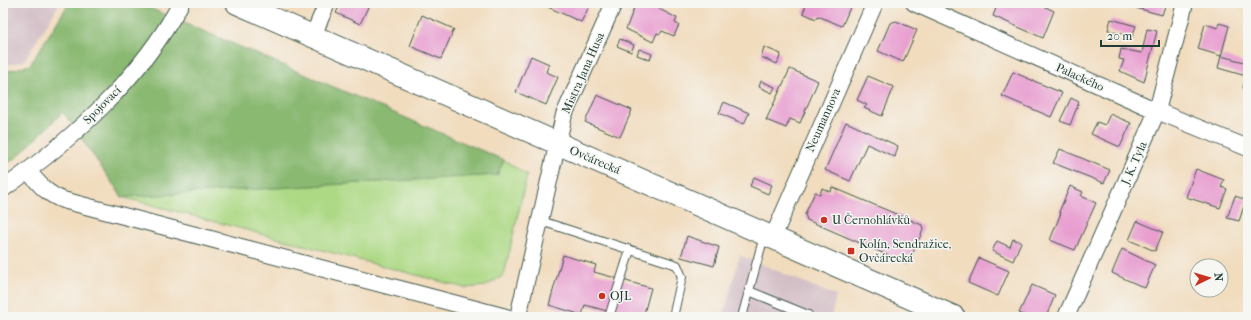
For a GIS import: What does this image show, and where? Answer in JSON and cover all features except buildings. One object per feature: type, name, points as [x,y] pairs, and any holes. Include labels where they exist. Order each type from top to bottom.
[{"type":"main road","name":"Ovčárecká","points":[[237,3],[949,316]]},
{"type":"street","name":"Spojovací","points":[[3,188],[60,146],[109,100],[137,67],[174,16],[181,3]]},
{"type":"street","points":[[313,36],[327,3]]},
{"type":"street","name":"Mistra Jana Husa","points":[[518,317],[564,115],[614,3]]},
{"type":"street","name":"Neumannova","points":[[769,236],[875,3]]},
{"type":"street","name":"Palackého","points":[[914,3],[1157,111],[1248,148]]},
{"type":"street","name":"J. K. Tyla","points":[[1066,317],[1157,111],[1185,3]]},
{"type":"street","points":[[28,171],[39,185],[51,195],[63,200],[506,317]]},
{"type":"lane","points":[[541,221],[677,265],[682,277],[673,317]]},
{"type":"lane","points":[[742,317],[749,291],[769,236]]},
{"type":"lane","points":[[609,317],[630,250]]},
{"type":"lane","points":[[749,291],[808,315]]},
{"type":"shaded area","points":[[3,3],[60,3],[24,61],[3,66]]},
{"type":"shaded area","points":[[740,255],[836,296],[831,317],[723,317]]},
{"type":"green space","points":[[69,3],[138,3],[504,160],[497,175],[122,197],[63,112],[16,158],[3,166],[3,72],[30,65]]},
{"type":"green space","points":[[504,160],[527,175],[504,275],[486,286],[465,288],[122,197],[497,175]]},
{"type":"place","name":"U Černohlávků","points":[[824,220]]},
{"type":"place","name":"Kolín, Sendražice, Ovčárecká","points":[[851,251]]},
{"type":"place","name":"OJL","points":[[602,296]]}]
